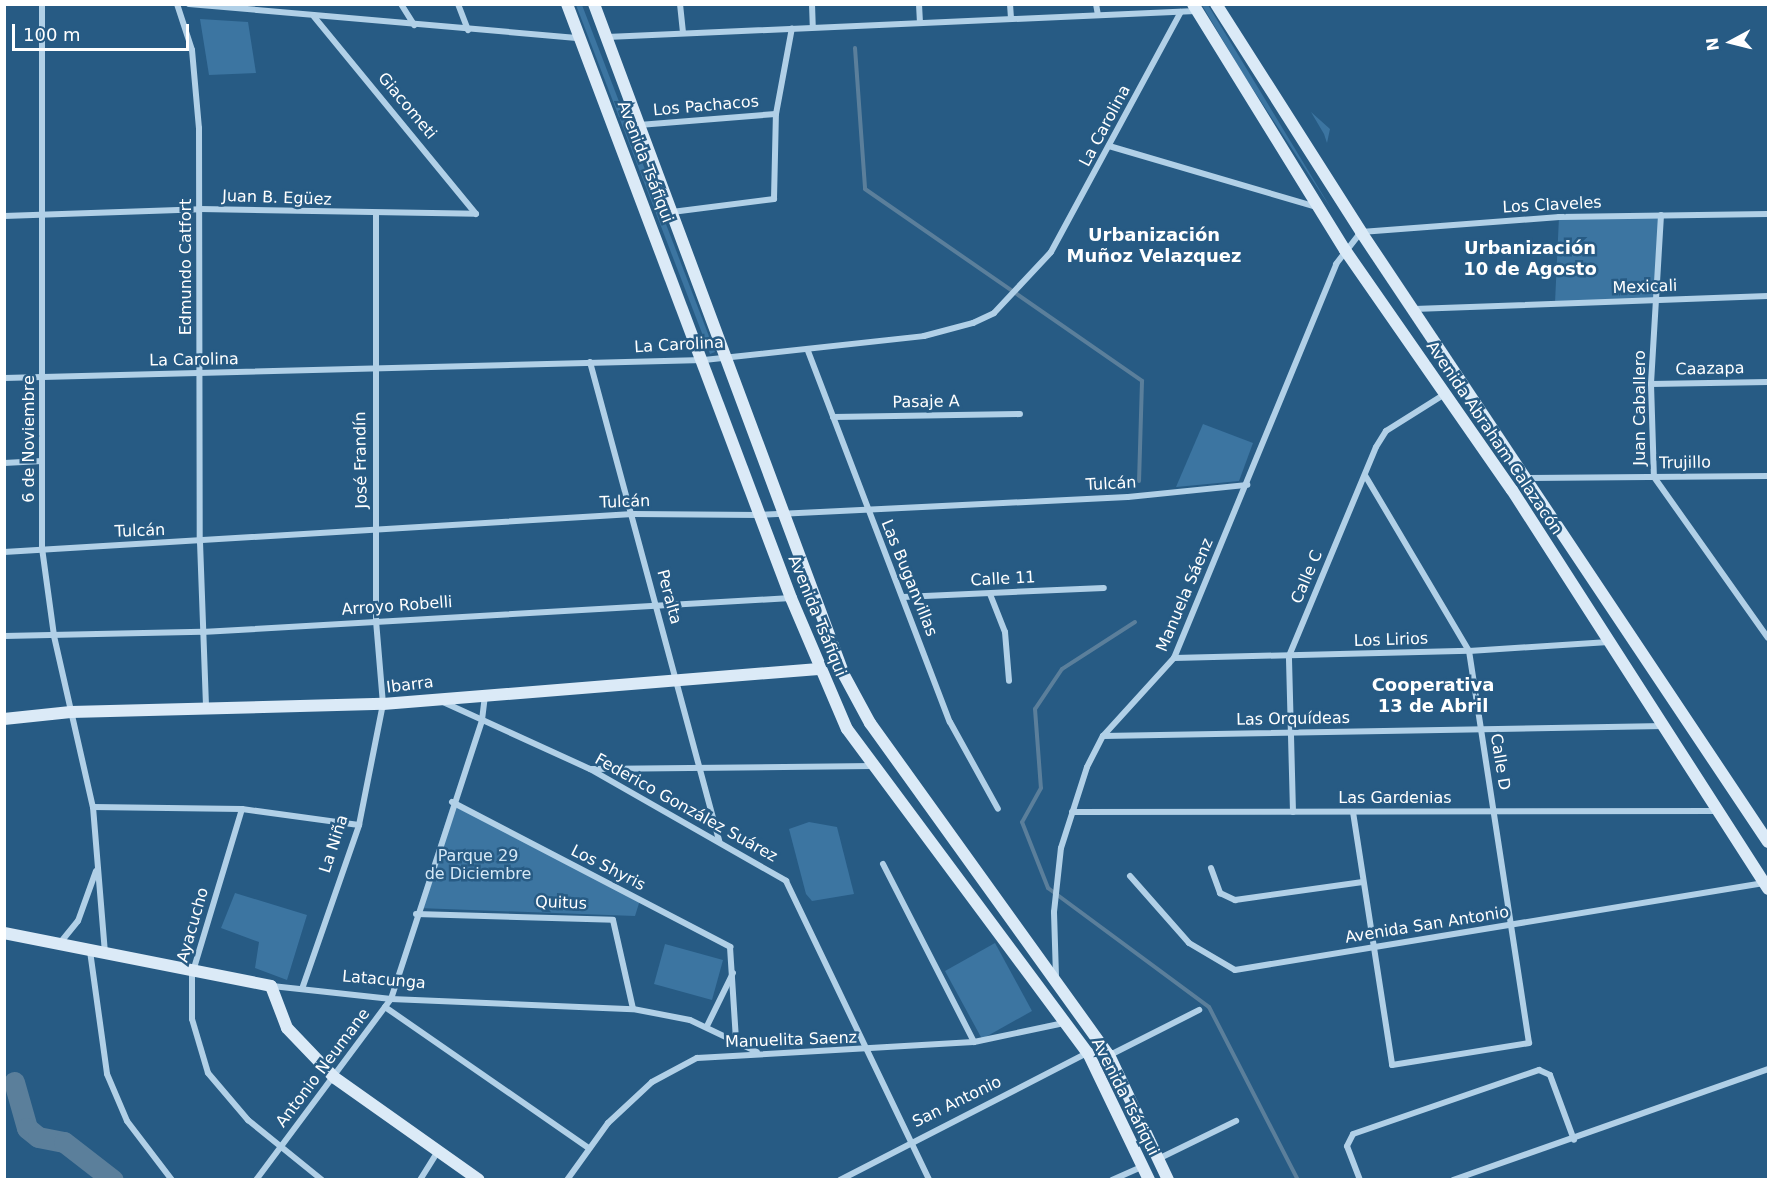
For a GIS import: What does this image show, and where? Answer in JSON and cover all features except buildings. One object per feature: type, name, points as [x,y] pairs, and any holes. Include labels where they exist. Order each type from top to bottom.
[{"type":"main road","name":"Avenida Tsáfiqui","points":[[567,4],[704,360],[759,515],[819,669],[873,766],[1088,1053],[1149,1179]]},
{"type":"main road","name":"Avenida Tsáfiqui","points":[[594,4],[844,675],[870,723],[1056,976],[1109,1055],[1168,1179]]},
{"type":"main road","name":"Avenida Abraham Calazacón","points":[[1216,4],[1361,232],[1529,478],[1768,839]]},
{"type":"main road","name":"Avenida Abraham Calazacón","points":[[1194,8],[1345,250],[1445,394],[1665,726],[1766,886]]},
{"type":"main road","name":"Ibarra","points":[[4,719],[71,712],[207,712],[383,704],[485,692],[819,669]]},
{"type":"main road","name":"Latacunga","points":[[4,933],[90,950],[192,975],[271,986]]},
{"type":"main road","points":[[271,986],[287,1029],[335,1078],[479,1179]]},
{"type":"street","name":"6 de Noviembre","points":[[42,4],[39,217],[43,376],[42,548],[54,636],[93,807],[105,954]]},
{"type":"street","name":"Edmundo Catfort","points":[[177,4],[192,50],[200,209],[200,542],[207,712]]},
{"type":"street","points":[[189,4],[314,17],[580,38]]},
{"type":"street","points":[[401,4],[414,25]]},
{"type":"street","points":[[458,4],[468,30]]},
{"type":"street","points":[[680,4],[683,32]]},
{"type":"street","points":[[812,4],[813,27]]},
{"type":"street","points":[[919,4],[920,21]]},
{"type":"street","points":[[1010,4],[1011,18]]},
{"type":"street","points":[[1096,4],[1098,15]]},
{"type":"street","points":[[606,37],[920,21],[1181,12],[1194,8]]},
{"type":"street","name":"La Carolina","points":[[4,378],[200,373],[373,372],[590,362],[704,360],[726,356],[808,351],[924,336],[994,313],[1030,280],[1109,146],[1181,12]]},
{"type":"street","name":"Giacometi","points":[[314,17],[476,214]]},
{"type":"street","points":[[672,212],[771,202],[776,194],[776,114],[792,28]]},
{"type":"street","name":"Los Pachacos","points":[[639,125],[776,114]]},
{"type":"street","points":[[1109,146],[1320,208]]},
{"type":"street","name":"Juan B. Egüez","points":[[4,216],[39,217],[200,209],[376,215],[476,214]]},
{"type":"street","name":"Los Claveles","points":[[1361,232],[1661,214],[1768,214]]},
{"type":"street","name":"Juan Caballero","points":[[1661,214],[1651,384],[1654,477],[1768,638]]},
{"type":"street","name":"José Frandín","points":[[376,215],[373,372],[376,621],[383,704]]},
{"type":"street","points":[[1345,250],[1361,232]]},
{"type":"street","name":"Manuela Sáenz","points":[[1056,976],[1054,912],[1056,887],[1072,812],[1103,736],[1174,658],[1345,250]]},
{"type":"street","name":"Mexicali","points":[[1414,309],[1768,296]]},
{"type":"street","name":"Las Buganvillas","points":[[808,351],[950,722],[998,809]]},
{"type":"street","name":"Peralta","points":[[590,362],[679,680],[719,841]]},
{"type":"street","name":"Caazapa","points":[[1651,384],[1768,382]]},
{"type":"street","name":"Calle C","points":[[1293,812],[1289,656],[1365,475],[1386,431],[1445,394]]},
{"type":"street","name":"Pasaje A","points":[[833,417],[1020,414]]},
{"type":"street","points":[[4,463],[42,461]]},
{"type":"street","name":"Calle D","points":[[1365,475],[1469,651],[1529,1043],[1392,1065],[1373,947]]},
{"type":"street","name":"Trujillo","points":[[1529,478],[1768,476]]},
{"type":"street","name":"Tulcán","points":[[4,552],[42,548],[376,532],[633,514],[759,515],[866,506],[1128,497],[1247,485]]},
{"type":"street","name":"Calle 11","points":[[903,597],[1104,588]]},
{"type":"street","points":[[990,594],[1005,632],[1009,681]]},
{"type":"street","name":"Arroyo Robelli","points":[[4,636],[202,632],[656,603],[791,598]]},
{"type":"street","name":"Los Lirios","points":[[1174,658],[1469,651],[1609,642]]},
{"type":"street","name":"Antonio Neumane","points":[[256,1179],[335,1078],[391,999],[416,914],[482,720],[485,692]]},
{"type":"street","name":"Federico González Suárez","points":[[435,698],[590,769],[786,881],[871,1050],[929,1179]]},
{"type":"street","name":"La Niña","points":[[302,989],[359,825],[383,704]]},
{"type":"street","name":"Las Orquídeas","points":[[1103,736],[1665,726]]},
{"type":"street","points":[[590,769],[701,765],[873,766]]},
{"type":"street","name":"Los Shyris","points":[[453,802],[730,947],[734,969],[736,1041]]},
{"type":"street","points":[[93,807],[242,808],[359,825]]},
{"type":"street","name":"Ayacucho","points":[[242,808],[192,975],[192,1020],[208,1074],[279,1148],[322,1179]]},
{"type":"street","name":"Las Gardenias","points":[[1072,812],[1718,811]]},
{"type":"street","points":[[1353,812],[1373,947]]},
{"type":"street","points":[[883,864],[974,1042]]},
{"type":"street","name":"6 de Noviembre","points":[[60,944],[78,921],[97,868]]},
{"type":"street","points":[[1211,868],[1220,893],[1235,900],[1364,882]]},
{"type":"street","name":"Avenida San Antonio","points":[[1130,876],[1189,943],[1235,970],[1766,886]]},
{"type":"street","name":"Quitus","points":[[416,914],[614,920],[633,1009]]},
{"type":"street","points":[[90,950],[107,1074],[127,1121],[172,1179]]},
{"type":"street","points":[[707,1026],[734,969]]},
{"type":"street","name":"Latacunga","points":[[271,986],[391,999],[633,1009],[707,1026],[757,1052]]},
{"type":"street","points":[[386,1007],[590,1148]]},
{"type":"street","points":[[1109,1055],[1199,1010]]},
{"type":"street","name":"Manuelita Saenz","points":[[567,1179],[590,1148],[652,1082],[697,1058],[757,1052],[871,1050],[974,1042],[1064,1023]]},
{"type":"street","name":"San Antonio","points":[[840,1179],[910,1140],[1088,1053]]},
{"type":"street","points":[[1453,1179],[1574,1140],[1768,1069]]},
{"type":"street","points":[[1360,1179],[1347,1146],[1353,1134],[1539,1070],[1550,1075],[1574,1140]]},
{"type":"street","points":[[1158,1159],[1236,1121]]},
{"type":"street","points":[[420,1179],[438,1151]]},
{"type":"street","points":[[1112,1179],[1143,1166]]},
{"type":"green space","points":[[576,5],[582,5],[715,352],[710,354]]},
{"type":"green space","points":[[1202,5],[1208,5],[1332,210],[1241,71]]},
{"type":"green space","points":[[200,19],[248,22],[256,73],[209,75]]},
{"type":"green space","points":[[1311,112],[1330,129],[1327,143],[1324,134]]},
{"type":"green space","points":[[1661,215],[1656,300],[1555,303],[1559,217]]},
{"type":"green space","points":[[1203,424],[1253,443],[1239,481],[1176,487]]},
{"type":"green space","name":"Parque 29 de Diciembre","points":[[452,802],[640,900],[635,916],[418,908]]},
{"type":"green space","points":[[809,822],[837,827],[854,894],[812,901],[806,894],[789,829]]},
{"type":"green space","points":[[235,893],[307,915],[287,980],[255,968],[259,942],[221,928]]},
{"type":"green space","points":[[995,943],[1032,1011],[982,1039],[945,971]]},
{"type":"green space","points":[[665,944],[723,960],[712,1000],[654,984]]},
{"type":"waterway","points":[[855,48],[865,189],[1142,381],[1139,481]]},
{"type":"waterway","points":[[1135,622],[1062,669],[1035,709],[1041,788],[1022,822],[1048,888],[1209,1007],[1298,1180]]},
{"type":"waterway","points":[[14,1082],[27,1128],[38,1137],[64,1142],[113,1180]]},
{"type":"district","name":"Urbanización Muñoz Velazquez","points":[[1154,246]]},
{"type":"district","name":"Urbanización 10 de Agosto","points":[[1530,259]]},
{"type":"district","name":"Cooperativa 13 de Abril","points":[[1433,696]]}]
